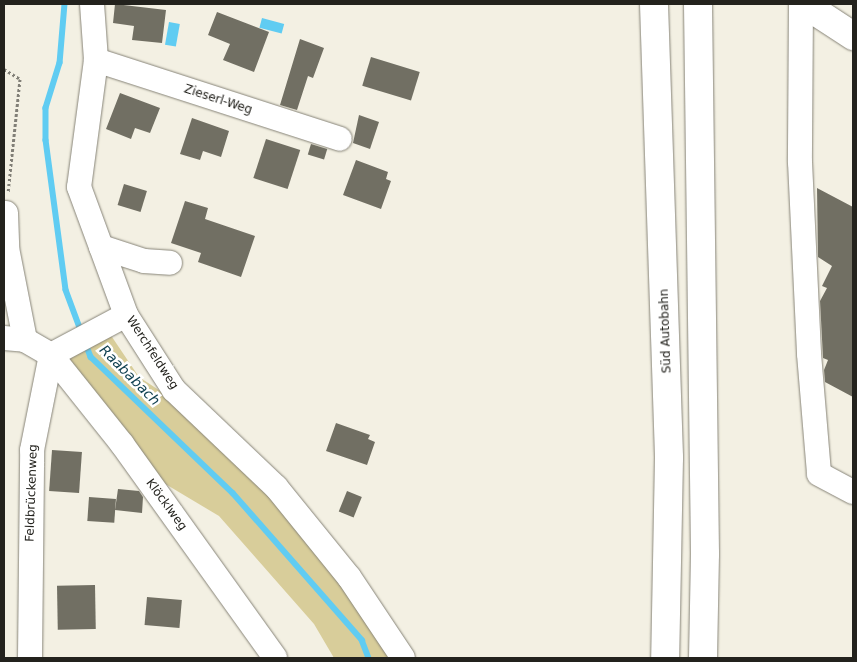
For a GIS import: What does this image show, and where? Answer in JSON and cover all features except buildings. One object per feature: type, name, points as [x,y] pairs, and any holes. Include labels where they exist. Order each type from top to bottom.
[{"type":"main road","name":"Süd Autobahn","points":[[654,4],[669,458],[665,658]]},
{"type":"main road","points":[[698,4],[705,554],[703,658]]},
{"type":"main road","points":[[803,4],[853,36]]},
{"type":"street","name":"Werchfeldweg","points":[[92,4],[96,60],[80,187],[100,247],[119,319],[174,390],[276,487],[349,577],[403,658]]},
{"type":"street","points":[[803,4],[800,162],[809,354],[819,474],[853,492]]},
{"type":"street","name":"Zieserl-Weg","points":[[96,60],[340,140]]},
{"type":"street","points":[[6,213],[5,248],[15,339],[58,351],[119,319]]},
{"type":"street","points":[[100,247],[144,261],[170,262]]},
{"type":"street","name":"Feldbrückenweg","points":[[30,658],[32,450],[58,351]]},
{"type":"street","name":"Klöcklweg","points":[[58,351],[275,658]]},
{"type":"path","points":[[4,69],[20,79],[6,213]]},
{"type":"shaded area","points":[[110,334],[139,377],[174,400],[298,524],[394,658],[334,658],[314,624],[219,516],[157,479],[76,380],[69,354]]},
{"type":"water","points":[[262,18],[284,24],[282,34],[259,28]]},
{"type":"water","points":[[169,22],[180,24],[176,47],[165,45]]},
{"type":"waterway","name":"Raababach","points":[[65,4],[60,63],[46,108],[46,140],[66,290],[82,333]]},
{"type":"waterway","name":"Raababach","points":[[86,344],[91,357],[233,493],[362,640],[369,658]]}]
